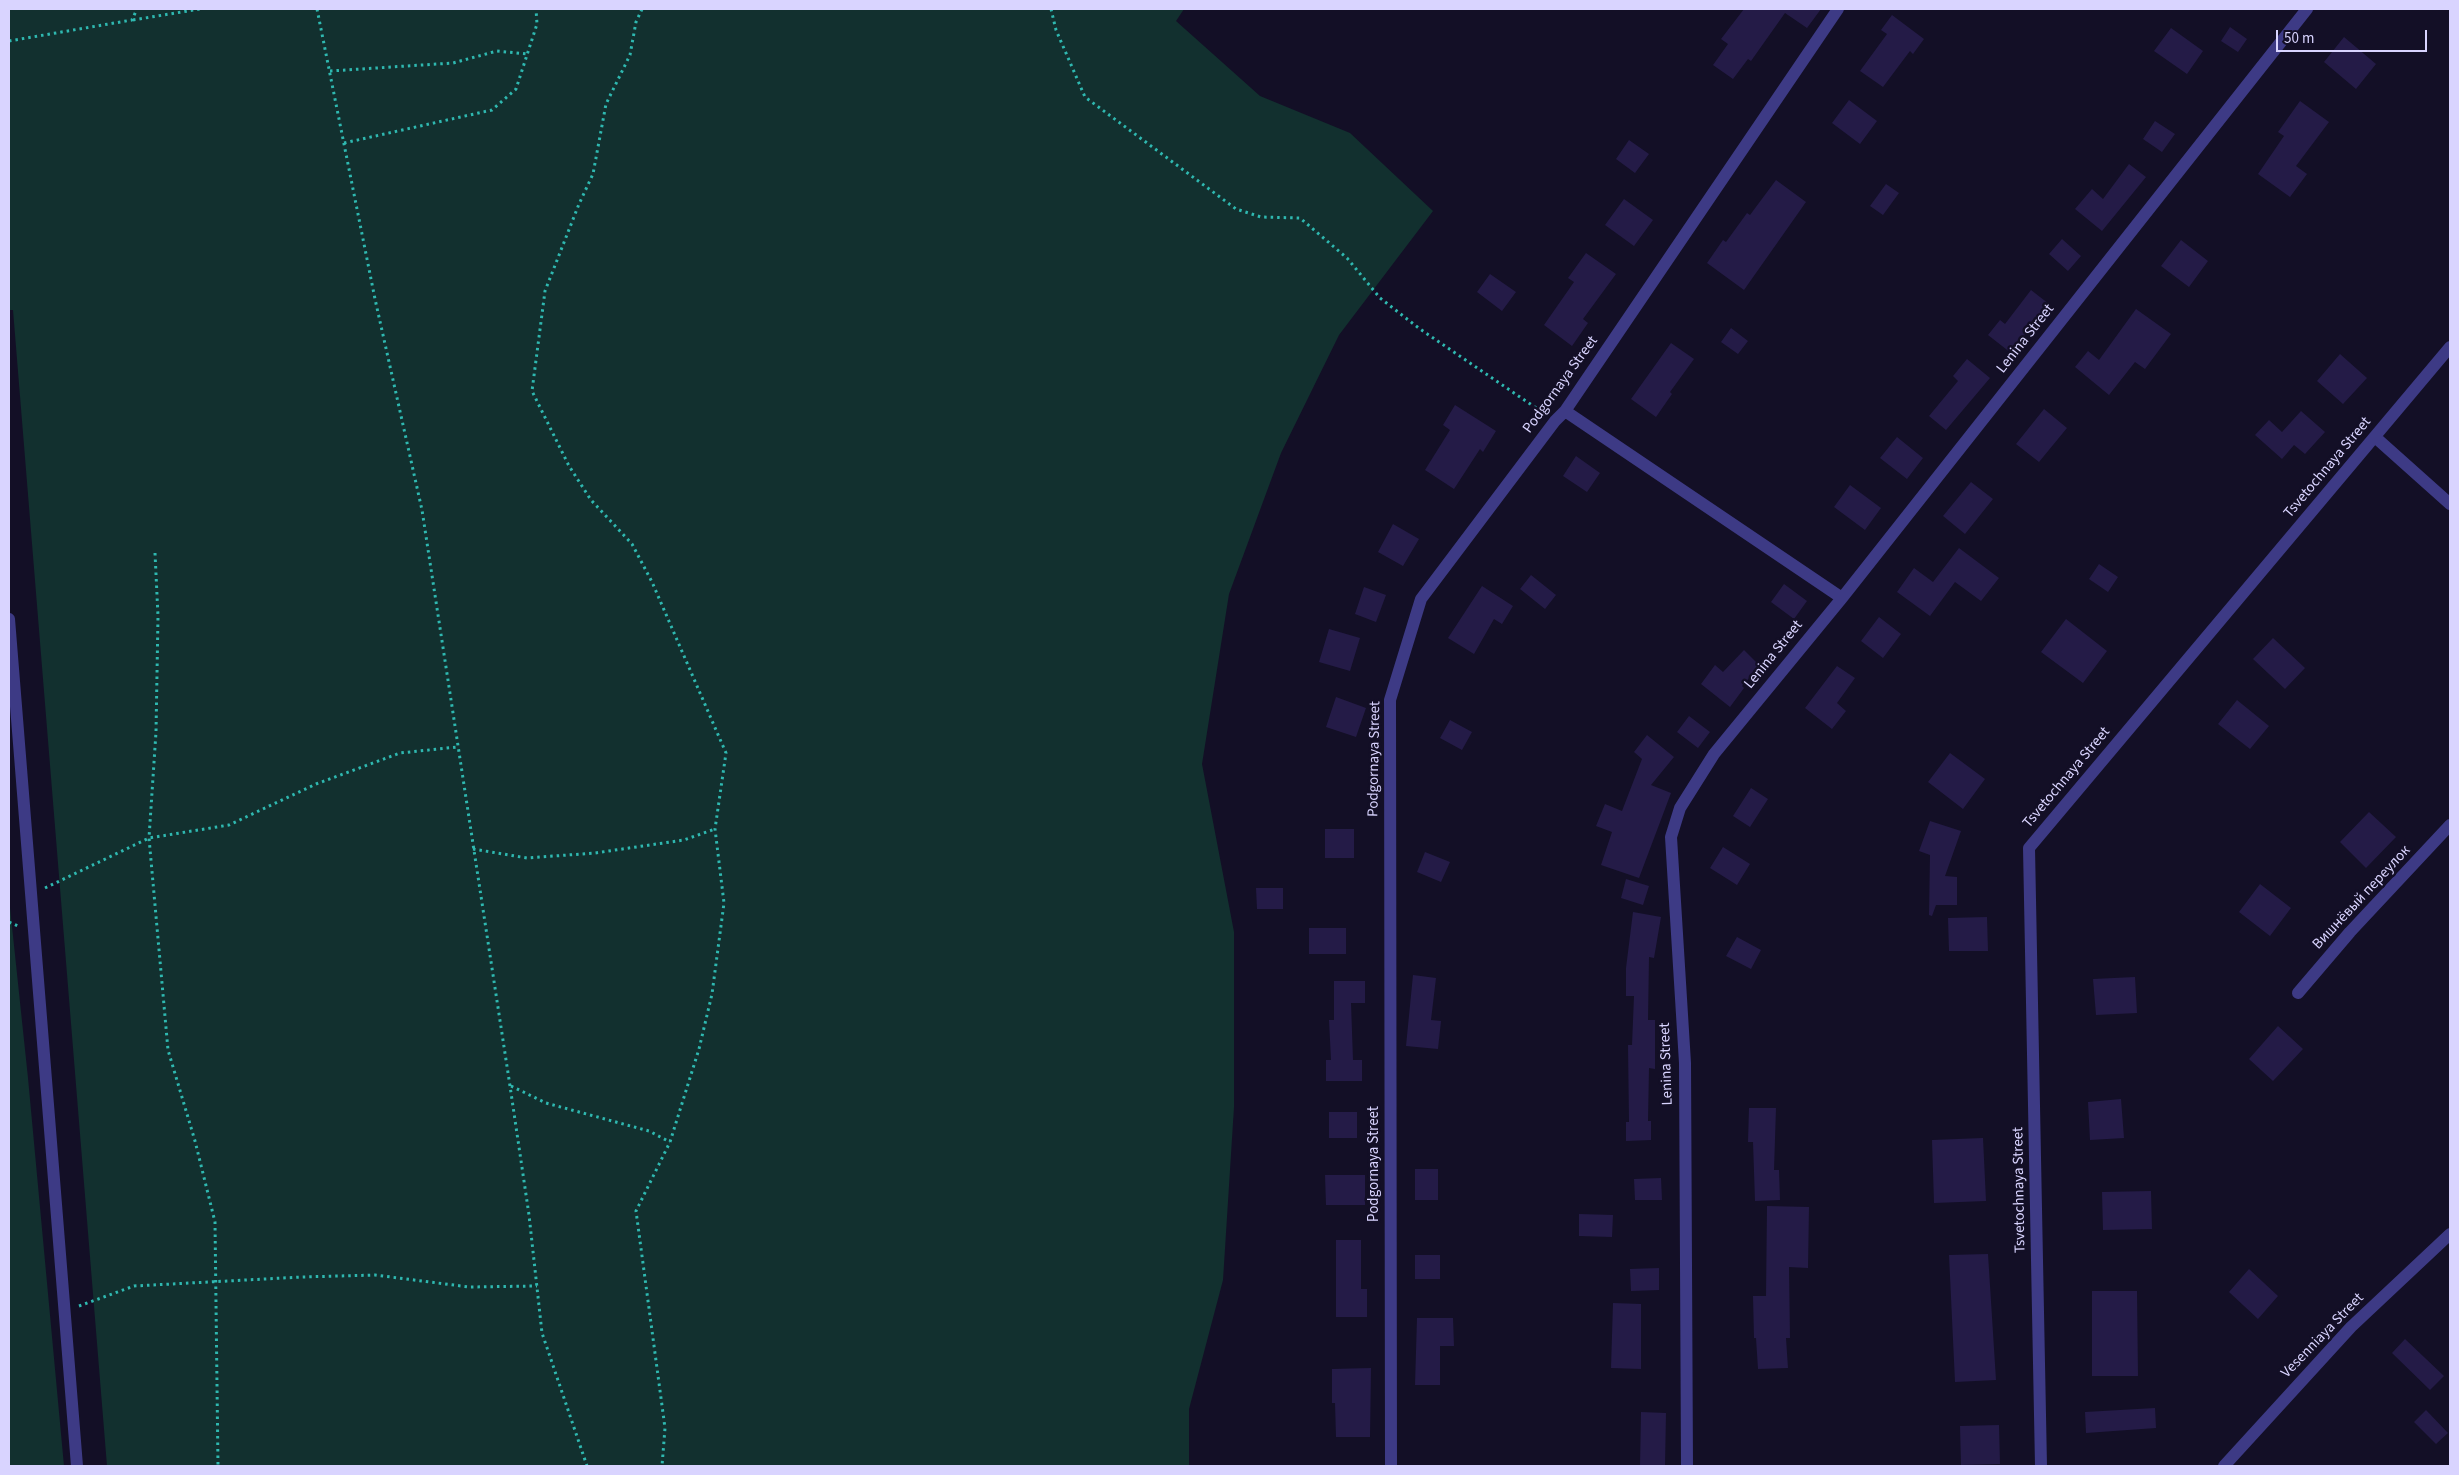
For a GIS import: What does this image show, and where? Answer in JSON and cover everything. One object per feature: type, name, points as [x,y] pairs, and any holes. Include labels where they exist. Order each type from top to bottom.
[{"type":"street","name":"Podgornaya Street","points":[[1392,1466],[1390,700],[1421,599],[1555,421],[1565,411],[1838,9]]},
{"type":"street","name":"Lenina Street","points":[[1687,1466],[1685,1063],[1671,837],[1680,808],[1714,754],[1842,598],[2307,9]]},
{"type":"street","name":"Tsvetochnaya Street","points":[[2041,1466],[2030,848],[2450,347]]},
{"type":"street","points":[[1565,411],[1842,598]]},
{"type":"street","points":[[2375,437],[2450,504]]},
{"type":"street","points":[[9,619],[77,1466]]},
{"type":"street","name":"Вишнёвый переулок","points":[[2298,992],[2350,932],[2450,825]]},
{"type":"street","name":"Vesenniaya Street","points":[[2224,1466],[2351,1327],[2450,1234]]},
{"type":"path","points":[[132,20],[137,9]]},
{"type":"path","points":[[9,41],[200,9]]},
{"type":"path","points":[[317,9],[375,299],[422,510],[510,1086],[542,1332],[587,1466]]},
{"type":"path","points":[[344,143],[492,110],[516,89],[537,24],[536,9]]},
{"type":"path","points":[[642,9],[636,22],[630,55],[606,104],[593,174],[579,204],[545,291],[532,390],[569,466],[586,493],[632,544],[652,582],[726,753],[715,829],[724,903],[712,994],[699,1049],[670,1142],[636,1212],[665,1428],[662,1466]]},
{"type":"path","points":[[1051,9],[1056,30],[1085,97],[1236,209],[1261,217],[1300,218],[1347,258],[1380,298],[1420,329],[1555,421]]},
{"type":"path","points":[[330,71],[453,63],[497,51],[527,54]]},
{"type":"path","points":[[155,553],[158,616],[156,732],[149,838],[168,1050],[195,1141],[215,1222],[218,1466]]},
{"type":"path","points":[[32,894],[149,838],[230,825],[316,784],[400,753],[458,747]]},
{"type":"path","points":[[473,849],[527,858],[595,853],[684,840],[715,829]]},
{"type":"path","points":[[510,1086],[546,1102],[649,1130],[670,1142]]},
{"type":"path","points":[[65,1311],[134,1286],[375,1275],[469,1287],[537,1286]]},
{"type":"green space","points":[[9,9],[1184,9],[1176,21],[1260,96],[1350,133],[1433,211],[1339,335],[1281,453],[1229,594],[1202,764],[1234,932],[1234,1107],[1223,1280],[1189,1409],[1189,1466],[107,1466],[13,310],[9,310]]},
{"type":"green space","points":[[9,898],[28,1078],[64,1466],[9,1466]]},
{"type":"building","points":[[1744,9],[1821,9],[1807,28],[1785,13],[1751,61],[1748,59],[1733,79],[1713,65],[1728,44],[1721,39]]},
{"type":"building","points":[[1892,15],[1924,39],[1913,54],[1910,51],[1883,87],[1860,71],[1887,34],[1881,30]]},
{"type":"building","points":[[2230,27],[2247,39],[2238,52],[2221,41]]},
{"type":"building","points":[[2171,28],[2203,51],[2187,74],[2154,51]]},
{"type":"building","points":[[2344,37],[2376,64],[2356,89],[2324,62]]},
{"type":"building","points":[[1849,100],[1877,121],[1860,144],[1832,123]]},
{"type":"building","points":[[2300,101],[2329,122],[2296,166],[2307,174],[2290,197],[2258,174],[2284,136],[2278,132]]},
{"type":"building","points":[[2155,121],[2175,134],[2162,152],[2143,139]]},
{"type":"building","points":[[1629,140],[1649,154],[1635,173],[1616,159]]},
{"type":"building","points":[[2129,164],[2146,177],[2102,231],[2075,209],[2092,189],[2103,199]]},
{"type":"building","points":[[1776,180],[1806,202],[1744,290],[1707,263],[1723,240],[1726,242],[1747,213],[1750,215]]},
{"type":"building","points":[[1886,184],[1899,193],[1883,215],[1870,206]]},
{"type":"building","points":[[1624,199],[1653,220],[1634,246],[1605,225]]},
{"type":"building","points":[[2062,239],[2081,256],[2068,271],[2049,254]]},
{"type":"building","points":[[2181,240],[2208,261],[2189,287],[2161,266]]},
{"type":"building","points":[[1586,253],[1616,274],[1583,319],[1588,323],[1572,346],[1544,325],[1574,282],[1568,278]]},
{"type":"building","points":[[1490,274],[1516,292],[1502,311],[1477,292]]},
{"type":"building","points":[[2031,290],[2049,304],[2011,353],[1988,335],[2000,320],[2005,324]]},
{"type":"building","points":[[2136,309],[2171,334],[2145,369],[2135,362],[2109,395],[2075,367],[2088,351],[2099,360]]},
{"type":"building","points":[[1731,328],[1748,341],[1738,354],[1721,342]]},
{"type":"building","points":[[1671,343],[1694,359],[1670,392],[1672,394],[1656,417],[1631,399]]},
{"type":"building","points":[[2340,354],[2367,378],[2343,404],[2317,381]]},
{"type":"building","points":[[1967,359],[1990,378],[1946,430],[1929,416],[1958,381],[1953,376]]},
{"type":"building","points":[[1455,405],[1496,431],[1483,452],[1480,449],[1454,489],[1425,470],[1450,430],[1443,425]]},
{"type":"building","points":[[2044,409],[2067,428],[2039,462],[2016,444]]},
{"type":"building","points":[[2301,411],[2325,432],[2305,454],[2294,445],[2282,459],[2255,435],[2269,420],[2282,432]]},
{"type":"building","points":[[1897,437],[1923,458],[1907,479],[1880,458]]},
{"type":"building","points":[[1576,456],[1600,473],[1587,492],[1563,476]]},
{"type":"building","points":[[1971,482],[1993,499],[1965,534],[1943,516]]},
{"type":"building","points":[[1850,485],[1881,508],[1865,530],[1834,507]]},
{"type":"building","points":[[1393,524],[1419,539],[1403,566],[1378,552]]},
{"type":"building","points":[[1959,548],[1999,578],[1981,601],[1955,582],[1930,616],[1897,592],[1914,568],[1933,582]]},
{"type":"building","points":[[2099,564],[2118,577],[2108,592],[2089,579]]},
{"type":"building","points":[[1531,575],[1556,595],[1545,609],[1520,589]]},
{"type":"building","points":[[1784,584],[1807,601],[1794,619],[1771,602]]},
{"type":"building","points":[[1482,586],[1513,606],[1502,624],[1494,619],[1474,654],[1448,638]]},
{"type":"building","points":[[1364,587],[1386,595],[1376,622],[1355,614]]},
{"type":"building","points":[[1879,617],[1901,634],[1883,658],[1861,641]]},
{"type":"building","points":[[2066,619],[2107,651],[2083,683],[2041,652]]},
{"type":"building","points":[[1329,629],[1360,638],[1350,671],[1319,662]]},
{"type":"building","points":[[2273,638],[2305,668],[2285,689],[2253,659]]},
{"type":"building","points":[[1744,650],[1760,666],[1742,686],[1744,688],[1730,707],[1701,684],[1715,665],[1723,672]]},
{"type":"building","points":[[1837,666],[1855,678],[1837,703],[1846,711],[1832,729],[1805,708]]},
{"type":"building","points":[[1336,697],[1366,708],[1356,737],[1326,727]]},
{"type":"building","points":[[2237,700],[2269,726],[2250,749],[2218,724]]},
{"type":"building","points":[[1689,716],[1710,732],[1698,748],[1677,732]]},
{"type":"building","points":[[1450,720],[1472,732],[1462,750],[1440,738]]},
{"type":"building","points":[[1647,735],[1674,757],[1651,785],[1671,793],[1639,878],[1601,865],[1612,832],[1596,826],[1605,804],[1622,811],[1642,759],[1634,752]]},
{"type":"building","points":[[1950,753],[1985,779],[1963,809],[1928,782]]},
{"type":"building","points":[[1751,788],[1768,799],[1750,827],[1733,816]]},
{"type":"building","points":[[2369,812],[2396,837],[2366,868],[2340,842]]},
{"type":"building","points":[[1930,821],[1961,831],[1945,876],[1957,877],[1957,905],[1936,905],[1932,916],[1929,915],[1930,855],[1919,851]]},
{"type":"building","points":[[1325,829],[1354,829],[1354,858],[1325,858]]},
{"type":"building","points":[[1723,847],[1750,864],[1737,885],[1710,868]]},
{"type":"building","points":[[1425,852],[1450,862],[1441,882],[1417,872]]},
{"type":"building","points":[[1626,879],[1649,886],[1643,905],[1621,898]]},
{"type":"building","points":[[2260,884],[2291,908],[2270,936],[2239,912]]},
{"type":"building","points":[[1256,888],[1283,888],[1283,909],[1257,909]]},
{"type":"building","points":[[1633,912],[1661,917],[1654,958],[1649,957],[1648,1020],[1655,1020],[1655,1069],[1649,1068],[1648,1121],[1651,1121],[1651,1140],[1626,1141],[1626,1122],[1629,1122],[1628,1045],[1632,1045],[1634,996],[1626,996],[1626,968]]},
{"type":"building","points":[[1987,917],[1988,951],[1949,951],[1948,918]]},
{"type":"building","points":[[1309,928],[1346,928],[1346,954],[1309,954]]},
{"type":"building","points":[[1737,937],[1761,950],[1751,969],[1726,956]]},
{"type":"building","points":[[1413,975],[1436,978],[1431,1020],[1441,1021],[1438,1049],[1406,1046]]},
{"type":"building","points":[[2135,977],[2137,1013],[2096,1015],[2093,979]]},
{"type":"building","points":[[1334,981],[1365,981],[1365,1003],[1351,1003],[1353,1060],[1362,1060],[1362,1081],[1326,1081],[1326,1060],[1331,1060],[1329,1020],[1334,1020]]},
{"type":"building","points":[[2278,1026],[2303,1049],[2273,1081],[2249,1059]]},
{"type":"building","points":[[2121,1099],[2124,1138],[2090,1140],[2088,1102]]},
{"type":"building","points":[[1749,1108],[1776,1108],[1774,1170],[1779,1170],[1780,1200],[1755,1201],[1753,1142],[1748,1142]]},
{"type":"building","points":[[1329,1112],[1357,1112],[1357,1138],[1329,1138]]},
{"type":"building","points":[[1983,1138],[1986,1201],[1934,1203],[1932,1140]]},
{"type":"building","points":[[1415,1169],[1438,1169],[1438,1200],[1415,1200]]},
{"type":"building","points":[[1325,1175],[1365,1175],[1365,1205],[1326,1205]]},
{"type":"building","points":[[1661,1178],[1662,1200],[1635,1200],[1634,1179]]},
{"type":"building","points":[[2151,1191],[2152,1229],[2103,1230],[2102,1192]]},
{"type":"building","points":[[1767,1206],[1809,1207],[1808,1268],[1789,1267],[1790,1338],[1786,1338],[1788,1368],[1758,1369],[1756,1338],[1754,1338],[1753,1296],[1766,1296]]},
{"type":"building","points":[[1579,1214],[1613,1215],[1612,1237],[1579,1236]]},
{"type":"building","points":[[1336,1240],[1361,1240],[1361,1289],[1367,1289],[1367,1317],[1336,1317]]},
{"type":"building","points":[[1988,1254],[1996,1380],[1955,1382],[1949,1255]]},
{"type":"building","points":[[1415,1255],[1440,1255],[1440,1279],[1415,1279]]},
{"type":"building","points":[[1659,1268],[1659,1290],[1631,1291],[1630,1269]]},
{"type":"building","points":[[2249,1269],[2278,1296],[2258,1319],[2229,1292]]},
{"type":"building","points":[[2092,1291],[2137,1291],[2138,1376],[2092,1376]]},
{"type":"building","points":[[1613,1303],[1641,1304],[1641,1369],[1611,1368]]},
{"type":"building","points":[[1417,1318],[1453,1318],[1454,1346],[1440,1346],[1440,1385],[1415,1385]]},
{"type":"building","points":[[2405,1339],[2444,1376],[2430,1390],[2392,1353]]},
{"type":"building","points":[[1371,1368],[1370,1437],[1336,1437],[1335,1403],[1332,1403],[1332,1369]]},
{"type":"building","points":[[2155,1408],[2156,1428],[2086,1433],[2085,1412]]},
{"type":"building","points":[[2426,1410],[2448,1433],[2436,1444],[2414,1422]]},
{"type":"building","points":[[1641,1412],[1666,1413],[1665,1466],[1640,1466]]},
{"type":"building","points":[[1999,1425],[2000,1464],[1961,1465],[1960,1426]]}]
